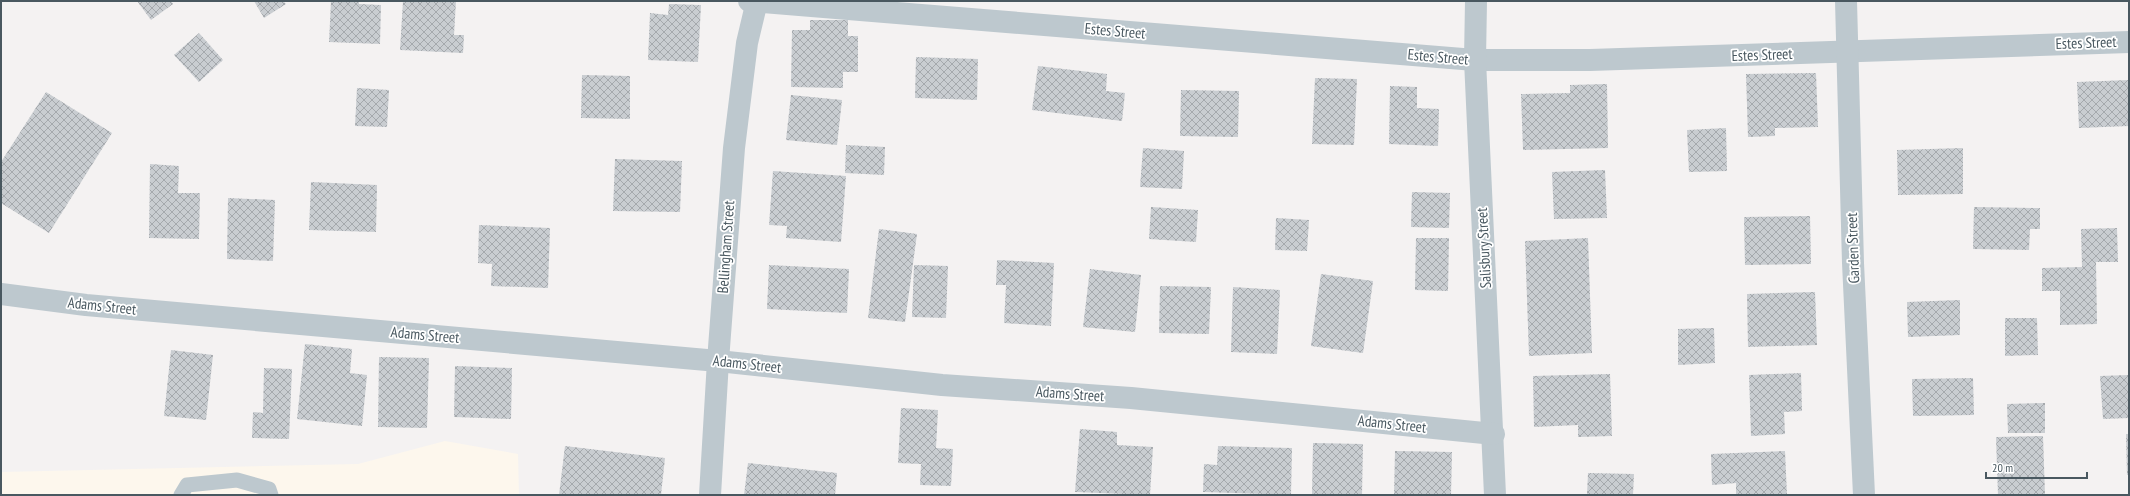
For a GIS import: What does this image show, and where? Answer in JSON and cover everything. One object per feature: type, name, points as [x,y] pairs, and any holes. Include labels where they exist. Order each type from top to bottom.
[{"type":"street","name":"Estes Street","points":[[754,1],[1475,60],[1590,60],[2129,42]]},
{"type":"street","name":"Bellingham Street","points":[[710,495],[718,361],[734,148],[747,43],[754,1]]},
{"type":"street","name":"Salisbury Street","points":[[1476,1],[1475,60],[1494,434],[1495,495]]},
{"type":"street","name":"Garden Street","points":[[1846,1],[1853,262],[1864,495]]},
{"type":"street","name":"Adams Street","points":[[1,294],[86,305],[718,361],[942,385],[1131,398],[1494,434]]},
{"type":"lane","points":[[181,495],[187,485],[237,480],[269,488],[270,495]]},
{"type":"shaded area","points":[[445,441],[518,454],[519,495],[1,495],[1,472],[358,464]]},
{"type":"building","points":[[137,1],[171,1],[173,4],[151,20]]},
{"type":"building","points":[[254,1],[283,1],[286,4],[264,18]]},
{"type":"building","points":[[331,1],[359,1],[359,4],[381,5],[380,44],[329,42]]},
{"type":"building","points":[[403,1],[456,1],[454,35],[464,35],[463,53],[400,50]]},
{"type":"building","points":[[669,4],[701,5],[698,62],[648,60],[650,13],[668,15]]},
{"type":"building","points":[[810,20],[848,20],[848,36],[858,36],[858,72],[843,72],[843,88],[791,87],[792,30],[810,30]]},
{"type":"building","points":[[199,33],[223,60],[199,82],[174,55]]},
{"type":"building","points":[[916,57],[978,59],[977,100],[915,98]]},
{"type":"building","points":[[1038,66],[1107,74],[1106,91],[1125,93],[1122,121],[1032,110]]},
{"type":"building","points":[[1816,73],[1818,127],[1775,128],[1775,136],[1748,137],[1746,74]]},
{"type":"building","points":[[582,75],[630,76],[630,119],[581,118]]},
{"type":"building","points":[[1315,78],[1357,79],[1354,145],[1312,144]]},
{"type":"building","points":[[2129,80],[2129,126],[2079,128],[2077,82]]},
{"type":"building","points":[[1607,84],[1608,148],[1523,150],[1521,94],[1570,93],[1570,85]]},
{"type":"building","points":[[1390,86],[1417,87],[1417,108],[1439,109],[1438,146],[1389,144]]},
{"type":"building","points":[[357,88],[389,90],[387,127],[355,126]]},
{"type":"building","points":[[1181,90],[1239,91],[1238,137],[1180,136]]},
{"type":"building","points":[[46,92],[112,133],[49,233],[1,203],[1,162]]},
{"type":"building","points":[[791,95],[842,100],[837,145],[786,140]]},
{"type":"building","points":[[1726,128],[1727,171],[1689,172],[1687,130]]},
{"type":"building","points":[[846,145],[885,147],[884,175],[845,173]]},
{"type":"building","points":[[1143,148],[1184,151],[1182,189],[1140,187]]},
{"type":"building","points":[[1963,148],[1963,194],[1898,195],[1897,150]]},
{"type":"building","points":[[615,159],[682,161],[680,212],[613,211]]},
{"type":"building","points":[[150,164],[179,166],[178,193],[200,193],[199,239],[149,238]]},
{"type":"building","points":[[1605,170],[1607,218],[1554,219],[1552,172]]},
{"type":"building","points":[[773,171],[846,176],[841,242],[786,238],[787,226],[769,225]]},
{"type":"building","points":[[311,182],[377,185],[376,232],[309,230]]},
{"type":"building","points":[[1412,192],[1450,193],[1449,228],[1411,227]]},
{"type":"building","points":[[228,198],[275,200],[273,261],[227,259]]},
{"type":"building","points":[[1151,207],[1198,210],[1196,242],[1149,239]]},
{"type":"building","points":[[1974,207],[2040,208],[2040,229],[2030,229],[2029,250],[1973,249]]},
{"type":"building","points":[[1810,216],[1811,264],[1745,265],[1744,217]]},
{"type":"building","points":[[1276,218],[1309,220],[1307,251],[1275,250]]},
{"type":"building","points":[[479,225],[550,228],[548,288],[491,286],[492,264],[478,263]]},
{"type":"building","points":[[2117,228],[2118,262],[2096,262],[2097,324],[2060,325],[2060,291],[2042,291],[2042,268],[2082,267],[2081,229]]},
{"type":"building","points":[[879,229],[917,234],[905,322],[868,318]]},
{"type":"building","points":[[1416,238],[1449,238],[1448,291],[1415,290]]},
{"type":"building","points":[[1588,238],[1592,353],[1529,356],[1525,241]]},
{"type":"building","points":[[997,260],[1054,263],[1051,326],[1004,323],[1006,285],[996,285]]},
{"type":"building","points":[[769,265],[849,269],[847,313],[767,309]]},
{"type":"building","points":[[914,265],[948,266],[946,318],[912,317]]},
{"type":"building","points":[[1090,269],[1141,275],[1135,332],[1083,327]]},
{"type":"building","points":[[1321,274],[1373,281],[1363,353],[1311,346]]},
{"type":"building","points":[[1160,286],[1211,287],[1209,334],[1159,333]]},
{"type":"building","points":[[1233,287],[1280,290],[1277,354],[1231,352]]},
{"type":"building","points":[[1815,292],[1817,345],[1748,347],[1747,294]]},
{"type":"building","points":[[1960,300],[1960,335],[1908,337],[1907,302]]},
{"type":"building","points":[[2005,318],[2037,318],[2038,355],[2005,356]]},
{"type":"building","points":[[1714,328],[1715,363],[1678,365],[1678,329]]},
{"type":"building","points":[[305,344],[352,349],[350,373],[367,375],[362,426],[297,419]]},
{"type":"building","points":[[171,350],[213,355],[206,420],[164,416]]},
{"type":"building","points":[[379,357],[429,358],[427,428],[378,427]]},
{"type":"building","points":[[455,366],[512,368],[511,419],[454,417]]},
{"type":"building","points":[[264,368],[292,369],[289,439],[252,438],[253,412],[263,413]]},
{"type":"building","points":[[1801,373],[1802,411],[1784,412],[1785,434],[1751,436],[1749,375]]},
{"type":"building","points":[[1610,374],[1612,436],[1578,437],[1578,425],[1534,427],[1533,376]]},
{"type":"building","points":[[2129,375],[2129,418],[2103,419],[2100,376]]},
{"type":"building","points":[[1973,378],[1974,415],[1913,416],[1912,379]]},
{"type":"building","points":[[2045,403],[2045,433],[2008,433],[2007,404]]},
{"type":"building","points":[[901,408],[938,410],[936,448],[953,449],[951,486],[920,485],[921,464],[898,463]]},
{"type":"building","points":[[1080,429],[1117,432],[1117,445],[1153,447],[1150,495],[1075,492]]},
{"type":"building","points":[[2126,434],[2129,434],[2129,475],[2127,475]]},
{"type":"building","points":[[2043,436],[2045,495],[1998,495],[1996,437]]},
{"type":"building","points":[[1313,443],[1363,444],[1362,495],[1312,495]]},
{"type":"building","points":[[565,446],[665,458],[661,495],[559,495]]},
{"type":"building","points":[[1218,446],[1292,448],[1291,495],[1203,492],[1204,464],[1217,465]]},
{"type":"building","points":[[1395,451],[1452,452],[1451,495],[1394,495]]},
{"type":"building","points":[[1785,451],[1787,495],[1736,495],[1736,483],[1712,485],[1711,454]]},
{"type":"building","points":[[748,463],[837,473],[835,495],[744,495]]},
{"type":"building","points":[[1588,473],[1634,474],[1633,495],[1587,495]]}]
